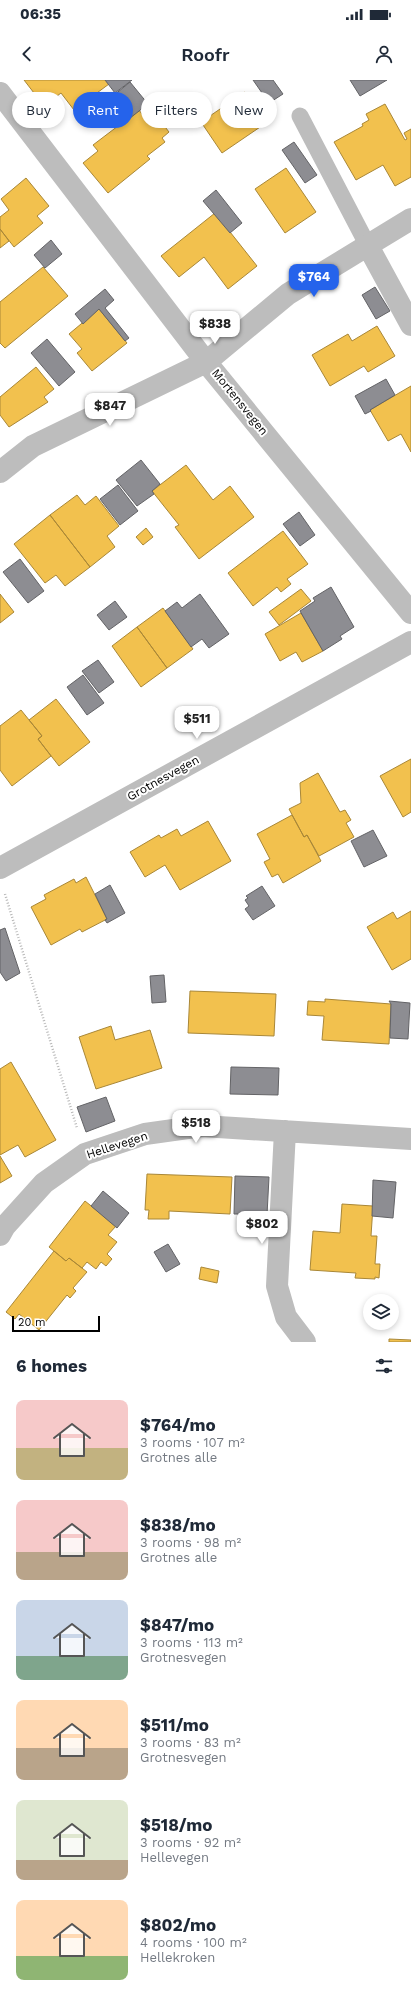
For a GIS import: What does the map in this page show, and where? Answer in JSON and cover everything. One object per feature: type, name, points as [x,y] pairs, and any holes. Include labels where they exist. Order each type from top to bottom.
[{"type":"street","name":"Mortensvegen","points":[[0,94],[206,362],[411,612]]},
{"type":"street","points":[[0,472],[33,446],[206,362],[288,294],[411,219]]},
{"type":"street","points":[[368,246],[411,325]]},
{"type":"street","name":"Grotnesvegen","points":[[0,868],[411,642]]},
{"type":"street","name":"Hellevegen","points":[[0,1235],[5,1226],[44,1183],[85,1154],[145,1134],[202,1126],[411,1139]]},
{"type":"street","points":[[285,1132],[277,1286],[286,1317],[305,1342]]},
{"type":"lane","points":[[300,116],[368,246]]},
{"type":"path","points":[[4,890],[85,1154]]},
{"type":"building: Homes","points":[[24,80],[105,80],[109,84],[98,92],[73,92],[73,109],[65,98],[65,92],[33,92]]},
{"type":"building: Homes","points":[[385,104],[405,140],[407,139],[404,133],[411,129],[411,177],[395,186],[383,165],[356,180],[334,142],[363,126],[362,124],[369,120],[366,114]]},
{"type":"building: Homes","points":[[220,109],[220,128],[259,128],[222,153],[205,128],[212,128],[212,114]]},
{"type":"building: Homes","points":[[139,110],[141,113],[141,128],[166,128],[169,132],[162,138],[165,142],[147,156],[150,159],[108,193],[83,163],[98,151],[93,145],[115,128],[133,128],[133,115]]},
{"type":"building: Homes","points":[[286,168],[316,212],[285,233],[255,189]]},
{"type":"building: Homes","points":[[26,178],[49,206],[37,216],[43,223],[14,247],[0,229],[0,217],[9,210],[1,199]]},
{"type":"building: Homes","points":[[215,213],[257,266],[228,289],[204,257],[179,277],[161,256]]},
{"type":"building: Homes","points":[[0,229],[9,241],[0,248]]},
{"type":"building: Homes","points":[[43,267],[68,296],[5,348],[0,343],[0,302]]},
{"type":"building: Homes","points":[[99,309],[127,343],[92,371],[77,353],[82,349],[69,334]]},
{"type":"building: Homes","points":[[377,326],[395,356],[368,372],[364,366],[330,386],[312,355],[348,334],[352,341]]},
{"type":"building: Homes","points":[[36,367],[54,389],[44,397],[48,402],[9,427],[0,415],[0,397]]},
{"type":"building: Homes","points":[[411,386],[411,452],[401,434],[388,441],[370,410]]},
{"type":"building: Homes","points":[[186,465],[213,500],[230,486],[254,517],[199,559],[175,527],[179,525],[152,491]]},
{"type":"building: Homes","points":[[77,495],[85,505],[96,496],[119,526],[107,536],[115,547],[90,567],[50,515]]},
{"type":"building: Homes","points":[[50,515],[90,567],[65,586],[56,575],[45,583],[14,544]]},
{"type":"building: Homes","points":[[146,528],[153,537],[143,545],[136,537]]},
{"type":"building: Homes","points":[[283,531],[308,564],[287,579],[291,584],[281,592],[277,587],[253,606],[228,573]]},
{"type":"building: Homes","points":[[301,589],[311,601],[279,625],[269,612]]},
{"type":"building: Homes","points":[[0,594],[14,612],[0,623]]},
{"type":"building: Homes","points":[[163,608],[193,649],[167,668],[137,627]]},
{"type":"building: Homes","points":[[301,613],[323,651],[302,662],[296,652],[280,661],[265,634]]},
{"type":"building: Homes","points":[[137,627],[167,668],[141,687],[112,646]]},
{"type":"building: Homes","points":[[56,699],[90,742],[59,766],[38,739],[42,736],[29,720]]},
{"type":"building: Homes","points":[[21,710],[42,736],[38,739],[51,756],[12,786],[0,770],[0,726]]},
{"type":"building: Homes","points":[[411,759],[411,812],[403,817],[380,776]]},
{"type":"building: Homes","points":[[318,773],[340,812],[345,810],[351,820],[346,823],[354,837],[319,856],[307,835],[304,837],[289,809],[301,803],[300,783]]},
{"type":"building: Homes","points":[[292,815],[304,837],[307,835],[321,861],[283,883],[278,874],[272,877],[264,862],[270,859],[257,834]]},
{"type":"building: Homes","points":[[208,821],[231,861],[180,890],[165,865],[145,877],[130,852],[159,835],[161,838],[177,829],[181,836]]},
{"type":"building: Homes","points":[[86,877],[107,919],[82,932],[80,929],[51,945],[31,907],[46,899],[44,895],[74,879],[76,883]]},
{"type":"building: Homes","points":[[411,911],[411,959],[392,970],[367,927],[393,912],[397,919]]},
{"type":"building: Homes","points":[[190,991],[276,994],[274,1036],[188,1033]]},
{"type":"building: Homes","points":[[325,999],[391,1004],[389,1044],[322,1040],[324,1016],[307,1015],[308,1001],[325,1002]]},
{"type":"building: Homes","points":[[111,1026],[115,1040],[150,1030],[162,1068],[96,1089],[79,1037]]},
{"type":"building: Homes","points":[[11,1062],[56,1140],[25,1157],[18,1145],[0,1155],[0,1069]]},
{"type":"building: Homes","points":[[0,1156],[12,1176],[0,1183]]},
{"type":"building: Homes","points":[[147,1174],[232,1177],[230,1214],[169,1211],[169,1219],[148,1219],[149,1210],[145,1210]]},
{"type":"building: Homes","points":[[85,1201],[116,1226],[108,1235],[117,1242],[107,1254],[112,1259],[106,1266],[101,1262],[96,1269],[87,1262],[82,1268],[69,1258],[66,1261],[49,1247]]},
{"type":"building: Homes","points":[[342,1204],[373,1206],[371,1236],[377,1236],[375,1264],[380,1264],[379,1278],[355,1278],[356,1273],[310,1270],[313,1231],[340,1233]]},
{"type":"building: Homes","points":[[54,1251],[66,1261],[69,1258],[87,1272],[73,1288],[76,1291],[70,1298],[67,1295],[39,1330],[19,1314],[15,1319],[6,1312]]},
{"type":"building: Homes","points":[[201,1267],[219,1271],[217,1283],[199,1279]]},
{"type":"building: Homes","points":[[389,1339],[411,1340],[411,1342],[389,1342]]},
{"type":"building: Industry","points":[[105,80],[132,80],[116,92],[114,92]]},
{"type":"building: Industry","points":[[253,80],[273,80],[283,94],[277,98],[277,92],[261,92]]},
{"type":"building: Industry","points":[[350,80],[387,80],[360,96]]},
{"type":"building: Industry","points":[[130,82],[141,95],[141,109],[133,116],[133,92],[118,92]]},
{"type":"building: Industry","points":[[294,142],[317,175],[305,183],[282,150]]},
{"type":"building: Industry","points":[[216,190],[242,223],[230,233],[203,201]]},
{"type":"building: Industry","points":[[51,240],[62,254],[45,268],[34,255]]},
{"type":"building: Industry","points":[[375,287],[390,311],[376,319],[362,295]]},
{"type":"building: Industry","points":[[105,289],[114,300],[105,308],[129,338],[125,341],[99,309],[83,324],[75,314]]},
{"type":"building: Industry","points":[[47,339],[75,372],[59,386],[31,353]]},
{"type":"building: Industry","points":[[386,379],[395,395],[365,414],[355,396]]},
{"type":"building: Industry","points":[[141,460],[160,484],[152,491],[154,494],[137,506],[116,480]]},
{"type":"building: Industry","points":[[118,485],[138,511],[120,525],[100,499]]},
{"type":"building: Industry","points":[[299,512],[315,535],[300,546],[283,524]]},
{"type":"building: Industry","points":[[20,559],[44,591],[28,603],[3,572]]},
{"type":"building: Industry","points":[[331,587],[354,627],[340,636],[342,639],[323,651],[300,611],[315,601],[313,598]]},
{"type":"building: Industry","points":[[200,594],[229,634],[209,648],[202,639],[191,647],[165,611],[177,602],[182,608]]},
{"type":"building: Industry","points":[[115,601],[127,617],[109,630],[97,615]]},
{"type":"building: Industry","points":[[98,660],[114,682],[99,693],[82,671]]},
{"type":"building: Industry","points":[[83,675],[104,703],[87,715],[67,687]]},
{"type":"building: Industry","points":[[373,830],[387,856],[364,867],[351,841]]},
{"type":"building: Industry","points":[[110,885],[125,913],[107,923],[105,920],[107,919],[95,894]]},
{"type":"building: Industry","points":[[262,886],[275,906],[253,920],[245,909],[249,906],[245,900],[248,898],[246,896]]},
{"type":"building: Industry","points":[[5,928],[20,973],[6,981],[0,972],[0,930]]},
{"type":"building: Industry","points":[[164,975],[166,1002],[152,1003],[150,976]]},
{"type":"building: Industry","points":[[389,1001],[410,1003],[408,1039],[390,1038],[391,1004]]},
{"type":"building: Industry","points":[[231,1067],[279,1068],[278,1095],[230,1094]]},
{"type":"building: Industry","points":[[106,1097],[115,1121],[86,1132],[77,1107]]},
{"type":"building: Industry","points":[[235,1176],[269,1177],[267,1215],[251,1214],[251,1219],[241,1219],[241,1214],[234,1214]]},
{"type":"building: Industry","points":[[373,1180],[396,1182],[393,1218],[372,1216]]},
{"type":"building: Industry","points":[[103,1191],[129,1213],[117,1228],[91,1206]]},
{"type":"building: Industry","points":[[168,1244],[180,1264],[166,1272],[154,1252]]}]
